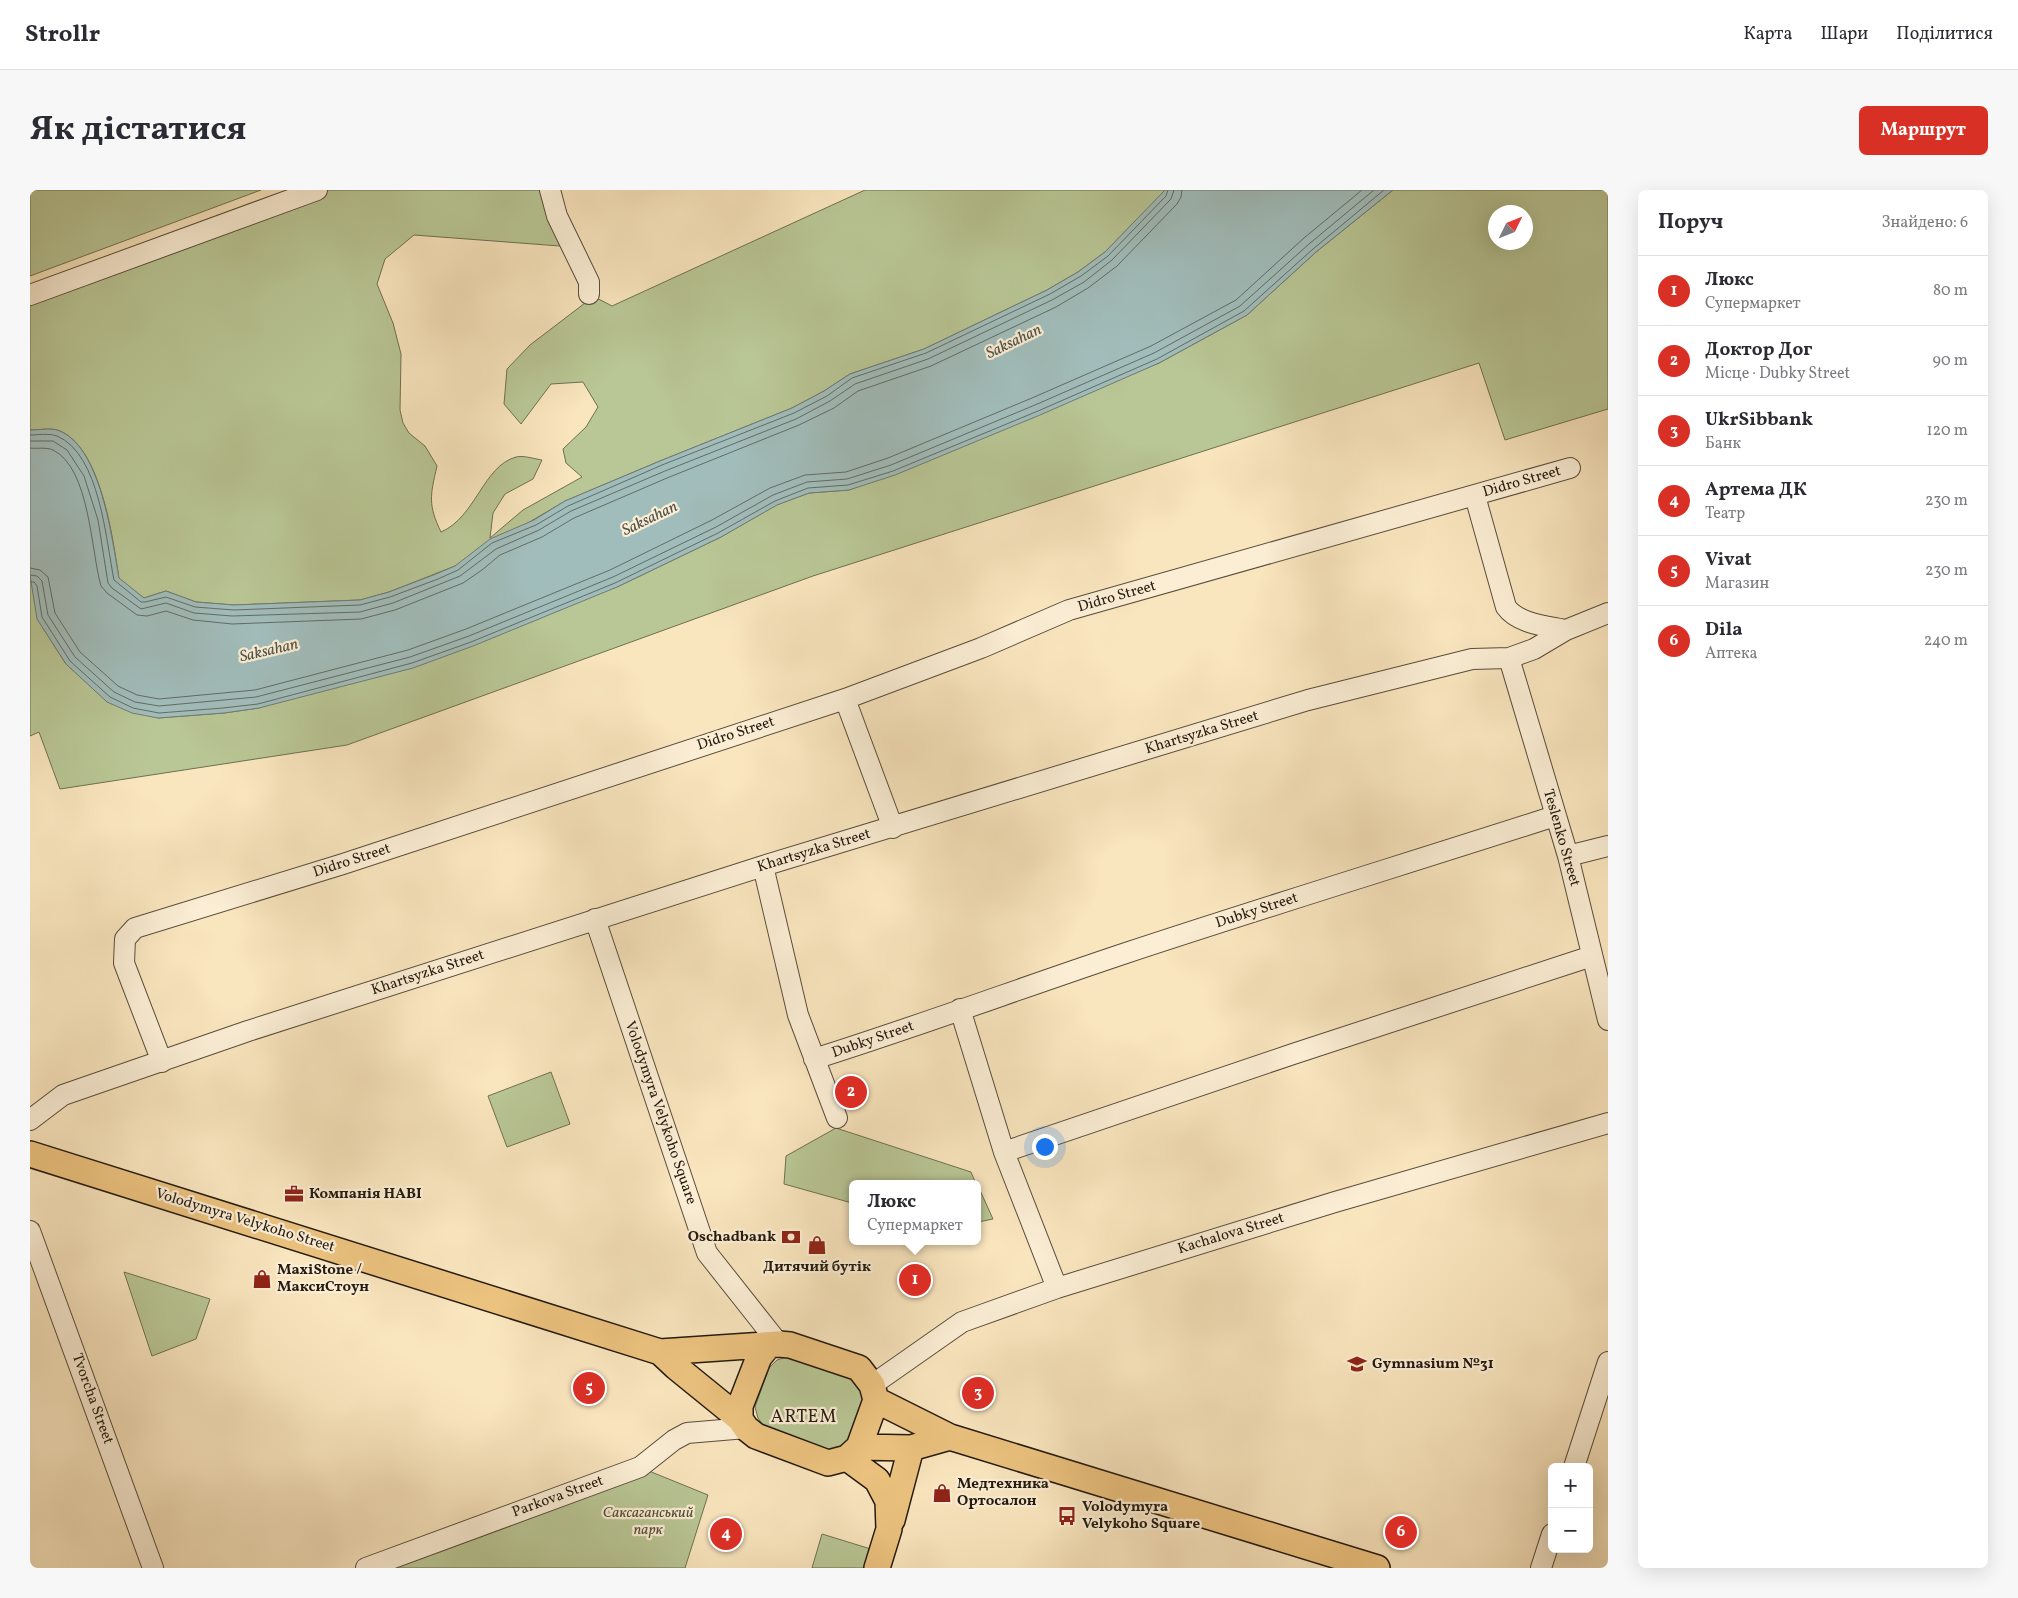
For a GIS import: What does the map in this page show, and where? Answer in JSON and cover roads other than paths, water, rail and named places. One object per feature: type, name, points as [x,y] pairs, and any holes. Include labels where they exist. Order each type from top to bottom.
[{"type":"main road","name":"Volodymyra Velykoho Street","points":[[30,1154],[660,1352]]},
{"type":"main road","points":[[743,1423],[740,1406],[759,1356],[774,1345]]},
{"type":"main road","points":[[660,1352],[790,1345],[859,1368],[874,1393],[950,1437],[1377,1568]]},
{"type":"main road","points":[[660,1352],[756,1436],[828,1464],[853,1452],[911,1448],[950,1437]]},
{"type":"main road","points":[[853,1452],[874,1393]]},
{"type":"main road","points":[[877,1568],[911,1448]]},
{"type":"main road","points":[[853,1452],[877,1480],[888,1501],[889,1529]]},
{"type":"street","points":[[30,295],[317,190]]},
{"type":"street","points":[[550,190],[558,216],[589,282],[589,294]]},
{"type":"street","name":"Didro Street","points":[[162,1062],[124,963],[125,939],[135,928],[343,864],[845,698],[982,648],[1069,610],[1570,468]]},
{"type":"street","name":"Didro Street","points":[[1475,496],[1506,608],[1512,615],[1524,620],[1566,630]]},
{"type":"street","name":"Khartsyzka Street","points":[[30,1120],[62,1095],[248,1031],[763,866],[893,828],[1308,700],[1472,659],[1510,658],[1534,649],[1566,630],[1608,613]]},
{"type":"street","name":"Teslenko Street","points":[[1510,658],[1568,856],[1608,1020]]},
{"type":"street","points":[[845,698],[893,828]]},
{"type":"street","name":"Dubky Street","points":[[814,1059],[877,1040],[960,1009],[1126,953],[1555,816]]},
{"type":"street","points":[[1568,856],[1608,846]]},
{"type":"street","points":[[763,866],[798,1015],[837,1118]]},
{"type":"street","name":"Volodymyra Velykoho Square","points":[[595,920],[707,1254],[774,1345]]},
{"type":"street","points":[[1004,1152],[1293,1054],[1592,956]]},
{"type":"street","points":[[960,1009],[1004,1152],[1057,1288]]},
{"type":"street","name":"Kachalova Street","points":[[874,1393],[962,1322],[1057,1288],[1335,1202],[1608,1123]]},
{"type":"street","name":"Tvorcha Street","points":[[30,1231],[153,1568]]},
{"type":"street","points":[[1575,1463],[1608,1362]]},
{"type":"street","name":"Parkova Street","points":[[366,1568],[640,1467],[674,1440],[687,1433],[743,1423]]},
{"type":"street","points":[[1541,1568],[1548,1546]]},
{"type":"water","name":"Saksahan","points":[[1165,190],[1393,190],[1316,252],[1247,315],[1159,363],[895,475],[849,490],[809,493],[777,505],[721,537],[617,587],[473,646],[413,668],[259,708],[224,713],[158,718],[132,713],[107,702],[66,664],[37,619],[30,575],[30,430],[57,430],[72,439],[84,454],[94,473],[102,495],[113,541],[119,578],[144,598],[166,591],[196,602],[234,605],[360,600],[389,592],[455,566],[490,539],[534,520],[565,501],[792,408],[824,391],[850,374],[924,349],[1047,290],[1078,272],[1105,252]]},
{"type":"place","name":"Доктор Дог","points":[[851,1092]]},
{"type":"place","name":"Компанія НАВІ","points":[[294,1194]]},
{"type":"place","name":"Oschadbank","points":[[791,1237]]},
{"type":"place","name":"Дитячий бутік","points":[[817,1245]]},
{"type":"place","name":"MaxiStone / МаксиСтоун","points":[[262,1279]]},
{"type":"place","name":"Люкс","points":[[915,1280]]},
{"type":"place","name":"Gymnasium №31","points":[[1357,1364]]},
{"type":"place","name":"Vivat","points":[[589,1388]]},
{"type":"place","name":"UkrSibbank","points":[[978,1393]]},
{"type":"place","name":"Медтехника Ортосалон","points":[[942,1493]]},
{"type":"place","name":"Volodymyra Velykoho Square","points":[[1067,1516]]},
{"type":"place","name":"Dila","points":[[1401,1532]]},
{"type":"place","name":"Артема ДК","points":[[726,1534]]},
{"type":"district","name":"ARTEM","points":[[804,1417]]},
{"type":"park label","name":"Саксаганський парк","points":[[648,1522]]}]
